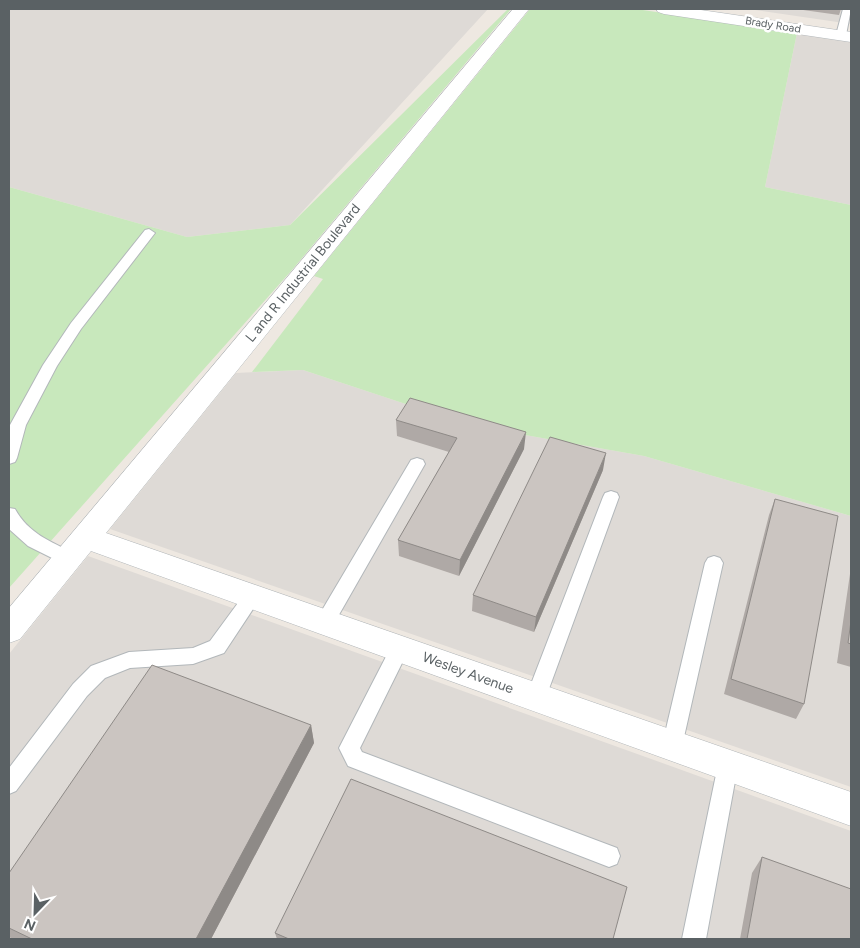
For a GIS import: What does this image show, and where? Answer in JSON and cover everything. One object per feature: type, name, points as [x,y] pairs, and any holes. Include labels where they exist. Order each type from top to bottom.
[{"type":"street","name":"L and R Industrial Boulevard","points":[[9,630],[521,9]]},
{"type":"street","name":"Brady Road","points":[[664,9],[717,13],[846,36]]},
{"type":"street","name":"Wesley Avenue","points":[[77,548],[252,597],[851,809]]},
{"type":"lane","points":[[846,36],[848,9]]},
{"type":"lane","points":[[9,458],[18,425],[50,365],[76,326],[149,234]]},
{"type":"lane","points":[[325,622],[417,464]]},
{"type":"lane","points":[[536,697],[611,497]]},
{"type":"lane","points":[[9,514],[12,524],[26,536],[77,548]]},
{"type":"lane","points":[[672,746],[714,563]]},
{"type":"lane","points":[[9,784],[80,690],[98,672],[129,660],[194,656],[217,647],[252,597]]},
{"type":"lane","points":[[400,649],[349,748],[355,759],[609,856]]},
{"type":"lane","points":[[694,939],[728,765]]},
{"type":"shaded area","points":[[9,9],[488,9],[290,225],[187,237],[9,187]]},
{"type":"shaded area","points":[[748,9],[851,9],[851,24]]},
{"type":"shaded area","points":[[797,33],[851,41],[851,205],[765,187]]},
{"type":"shaded area","points":[[303,370],[469,425],[644,456],[851,516],[851,787],[110,529],[236,373]]},
{"type":"shaded area","points":[[88,556],[851,831],[851,939],[9,939],[9,654]]},
{"type":"green space","points":[[508,9],[511,9],[292,270],[9,588],[9,187],[187,237],[290,225]]},
{"type":"green space","points":[[530,9],[636,9],[797,33],[765,187],[851,205],[851,516],[644,456],[469,425],[303,370],[252,372],[323,279],[314,276]]},
{"type":"building","points":[[410,398],[526,432],[460,560],[398,540],[457,438],[396,420]]},
{"type":"building","points":[[550,437],[606,453],[536,617],[473,595]]},
{"type":"building","points":[[775,499],[838,516],[804,704],[731,679]]},
{"type":"building","points":[[851,621],[851,644],[848,643]]},
{"type":"building","points":[[152,665],[311,725],[196,939],[32,939],[9,928],[9,873]]},
{"type":"building","points":[[351,779],[627,887],[613,939],[289,939],[275,933]]},
{"type":"building","points":[[762,857],[851,889],[851,939],[747,939]]}]
